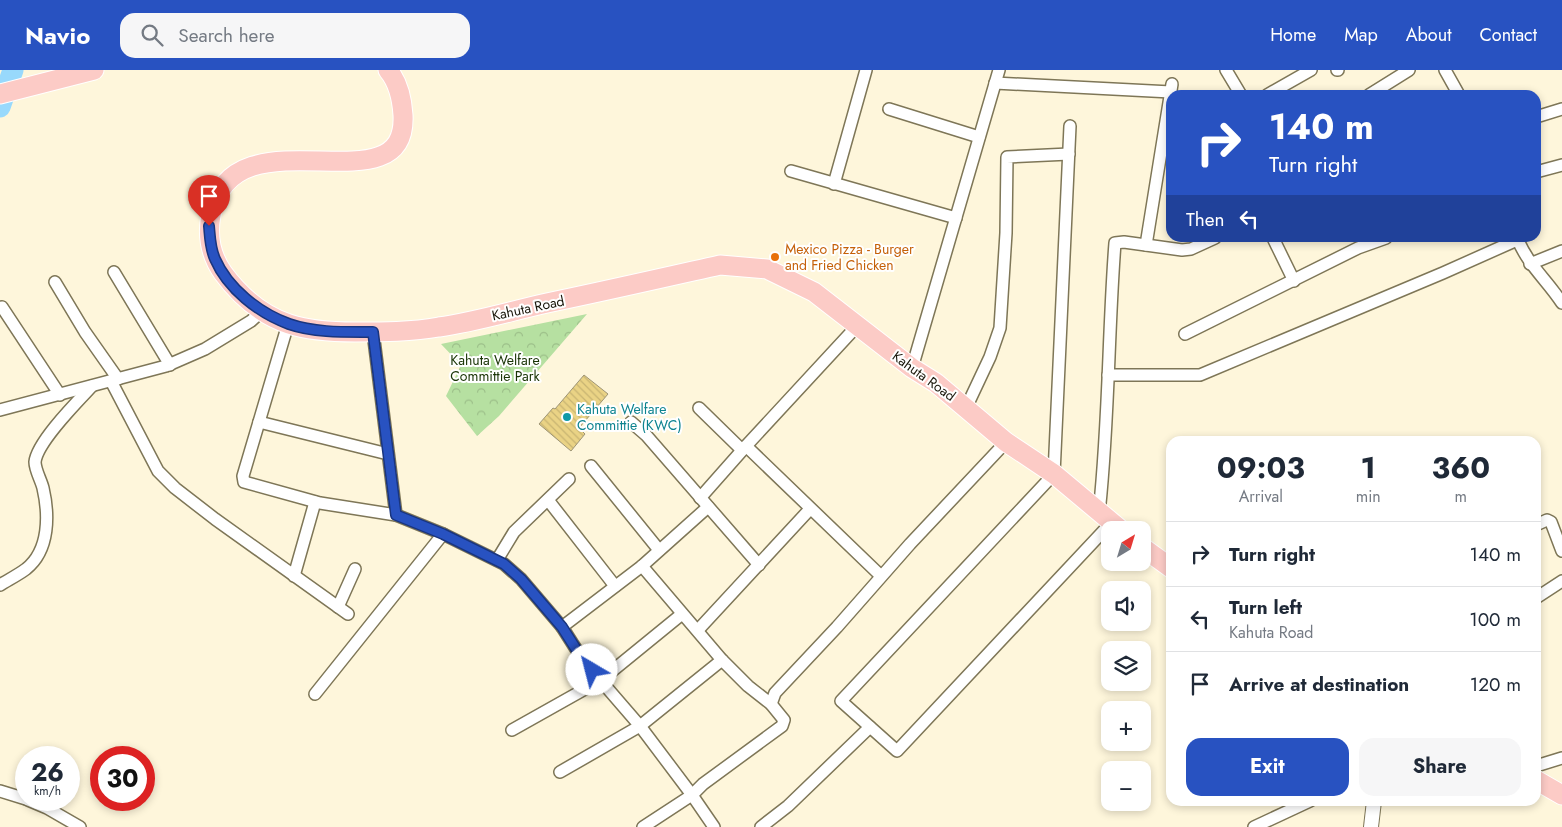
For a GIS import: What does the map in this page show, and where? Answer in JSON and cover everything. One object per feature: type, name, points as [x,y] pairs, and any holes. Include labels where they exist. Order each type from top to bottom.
[{"type":"highway","points":[[0,94],[94,70]]},
{"type":"highway","name":"Kahuta Road","points":[[388,70],[393,76],[400,92],[404,125],[394,147],[386,155],[372,160],[355,162],[276,161],[252,165],[235,173],[222,186],[212,211],[209,226],[210,242],[215,259],[230,283],[244,298],[262,311],[288,324],[311,329],[373,332],[438,328],[720,265],[767,269],[814,292],[912,368],[936,383],[1006,442],[1054,474],[1109,521]]},
{"type":"highway","points":[[1151,553],[1166,564]]},
{"type":"highway","points":[[1541,783],[1562,795]]},
{"type":"street","points":[[834,184],[866,70]]},
{"type":"street","points":[[912,368],[999,70]]},
{"type":"street","points":[[1226,70],[1238,90]]},
{"type":"street","points":[[1275,90],[1311,70]]},
{"type":"street","points":[[1377,90],[1409,70]]},
{"type":"street","points":[[1445,70],[1456,90]]},
{"type":"street","points":[[995,83],[1171,88],[1171,90]]},
{"type":"street","points":[[889,109],[980,137]]},
{"type":"street","points":[[1541,115],[1562,109]]},
{"type":"street","points":[[1146,245],[1166,119]]},
{"type":"street","points":[[1070,126],[1054,474],[842,701],[897,751],[1101,532]]},
{"type":"street","points":[[966,408],[990,357],[1000,328],[1006,233],[1007,157],[1069,154]]},
{"type":"street","points":[[1541,171],[1562,165]]},
{"type":"street","points":[[791,171],[956,218]]},
{"type":"street","points":[[1110,521],[1104,471],[1110,306],[1115,243],[1124,242],[1182,250],[1191,249],[1206,242]]},
{"type":"street","points":[[1275,242],[1294,281]]},
{"type":"street","points":[[1185,334],[1358,248],[1375,242]]},
{"type":"street","points":[[1108,374],[1200,375],[1443,273],[1510,242]]},
{"type":"street","points":[[1519,242],[1530,264],[1562,303]]},
{"type":"street","points":[[1530,264],[1562,250]]},
{"type":"street","points":[[114,272],[170,365]]},
{"type":"street","points":[[55,282],[115,380],[158,471],[183,494],[348,614]]},
{"type":"street","points":[[2,307],[60,395]]},
{"type":"street","points":[[0,410],[170,365],[206,349],[250,321],[262,311]]},
{"type":"street","points":[[288,324],[243,476],[244,482],[315,502],[396,515],[443,534],[504,564],[521,579],[562,627],[583,660],[640,726],[714,827]]},
{"type":"street","points":[[562,627],[642,566],[659,550],[704,502],[744,448],[857,326]]},
{"type":"street","points":[[373,332],[396,515]]},
{"type":"street","points":[[0,585],[27,568],[39,553],[46,535],[47,511],[43,488],[35,463],[40,448],[92,386]]},
{"type":"street","points":[[699,408],[881,576]]},
{"type":"street","points":[[259,422],[388,454]]},
{"type":"street","points":[[631,422],[646,435],[759,565]]},
{"type":"street","points":[[770,704],[775,693],[1006,442]]},
{"type":"street","points":[[591,466],[659,550]]},
{"type":"street","points":[[497,560],[514,532],[569,479]]},
{"type":"street","points":[[548,500],[615,586]]},
{"type":"street","points":[[294,576],[315,502]]},
{"type":"street","points":[[698,630],[810,509]]},
{"type":"street","points":[[1541,522],[1547,520],[1551,522],[1562,551]]},
{"type":"street","points":[[315,694],[443,534]]},
{"type":"street","points":[[642,566],[722,660],[748,686],[770,704],[784,720],[782,726],[692,795],[643,827]]},
{"type":"street","points":[[338,607],[355,569]]},
{"type":"street","points":[[1541,595],[1562,581]]},
{"type":"street","points":[[512,730],[601,680],[682,614]]},
{"type":"street","points":[[560,772],[640,726],[722,660]]},
{"type":"street","points":[[761,827],[788,806],[870,727]]},
{"type":"street","points":[[1541,764],[1562,758]]},
{"type":"street","points":[[0,790],[15,796]]},
{"type":"street","points":[[1254,827],[1299,806]]},
{"type":"street","points":[[1371,827],[1373,806]]},
{"type":"street","points":[[52,811],[80,827]]},
{"type":"green space","name":"Kahuta Welfare Committie Park","points":[[587,314],[499,416],[477,436],[446,396],[461,365],[441,344]]},
{"type":"building","name":"Kahuta Welfare Committie (KWC)","points":[[584,375],[608,394],[579,428],[585,434],[571,451],[539,424],[553,408],[555,409]]},
{"type":"waterway","points":[[0,107],[13,70]]},
{"type":"place","name":"Mexico Pizza - Burger and Fried Chicken","points":[[775,257]]},
{"type":"place","name":"Kahuta Welfare Committie (KWC)","points":[[567,417]]},
{"type":"route","points":[[209,226],[210,242],[215,259],[221,270],[244,298],[262,311],[288,324],[311,329],[373,332],[396,515],[443,534],[504,564],[521,579],[562,627],[583,660],[592,670]]}]
